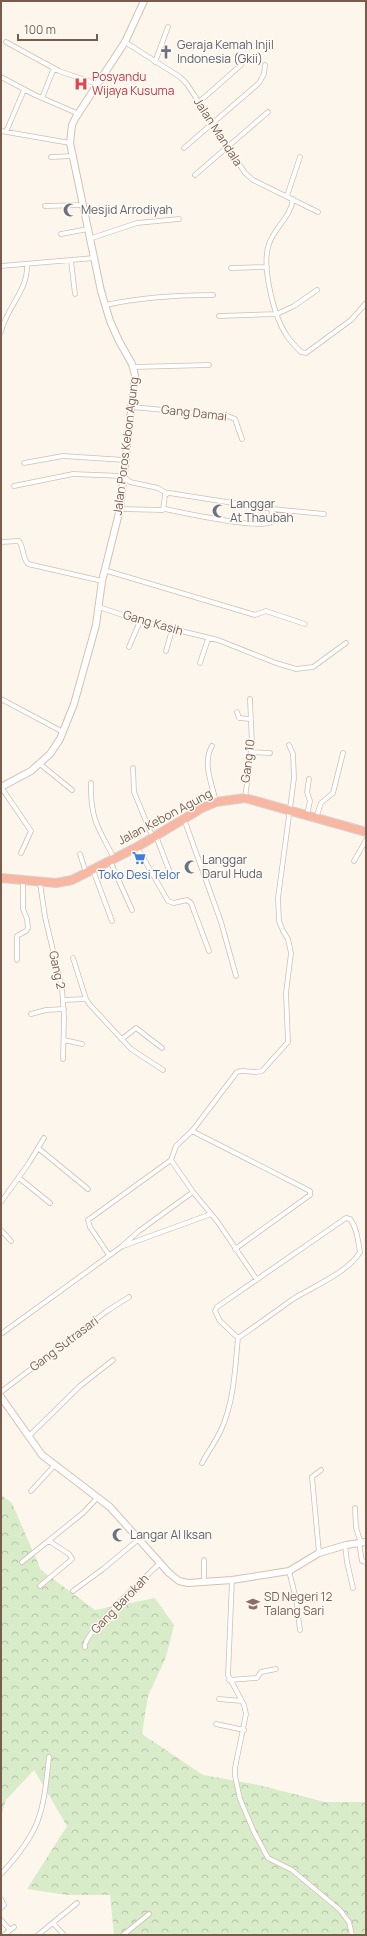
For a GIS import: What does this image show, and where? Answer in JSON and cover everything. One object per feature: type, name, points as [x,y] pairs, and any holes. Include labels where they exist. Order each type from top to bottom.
[{"type":"highway","name":"Jalan Kebon Agung","points":[[1,878],[40,883],[65,882],[90,872],[137,847],[184,818],[216,802],[245,798],[366,832]]},
{"type":"main road","name":"Jalan Poros Kebon Agung","points":[[1,787],[23,776],[40,764],[50,754],[63,732],[80,684],[93,636],[104,570],[120,509],[135,375],[133,367],[119,341],[106,305],[94,258],[74,156],[70,143],[72,125],[125,42],[144,1]]},
{"type":"main road","points":[[1,1398],[42,1455],[54,1466],[98,1497],[120,1517],[160,1563],[174,1578],[179,1581],[232,1580],[289,1571],[319,1553],[345,1545],[362,1543]]},
{"type":"street","points":[[155,62],[168,27]]},
{"type":"street","points":[[6,42],[54,68],[97,84]]},
{"type":"street","name":"Jalan Mandala","points":[[125,42],[183,80],[245,173],[253,180],[318,212]]},
{"type":"street","points":[[198,102],[241,65]]},
{"type":"street","points":[[184,148],[212,122],[259,83],[264,74],[265,65]]},
{"type":"street","points":[[42,98],[54,68]]},
{"type":"street","points":[[1,77],[24,90],[78,114]]},
{"type":"street","points":[[6,132],[24,90]]},
{"type":"street","points":[[195,175],[268,112]]},
{"type":"street","points":[[1,131],[70,143]]},
{"type":"street","points":[[51,157],[74,156]]},
{"type":"street","points":[[287,196],[300,157]]},
{"type":"street","points":[[293,199],[290,211],[268,245],[268,267],[272,302],[287,336],[303,353],[306,353],[351,320],[366,303]]},
{"type":"street","points":[[45,206],[83,205]]},
{"type":"street","points":[[90,239],[138,224],[179,219]]},
{"type":"street","points":[[61,234],[88,229]]},
{"type":"street","points":[[1,266],[28,265],[94,258]]},
{"type":"street","points":[[71,261],[75,294]]},
{"type":"street","points":[[1,332],[2,326],[25,283],[28,265]]},
{"type":"street","points":[[231,268],[268,267]]},
{"type":"street","points":[[219,316],[277,314],[294,306],[317,290]]},
{"type":"street","points":[[106,305],[147,297],[213,295]]},
{"type":"street","points":[[133,367],[209,365]]},
{"type":"street","name":"Gang Damai","points":[[132,407],[228,416],[235,419],[242,438]]},
{"type":"street","points":[[24,463],[64,456],[125,460]]},
{"type":"street","points":[[14,486],[68,474],[123,476],[130,482],[158,488],[166,494],[272,509],[324,514]]},
{"type":"street","points":[[164,508],[166,494]]},
{"type":"street","points":[[120,509],[162,510],[164,508],[240,522],[267,525],[271,522],[272,509]]},
{"type":"street","points":[[1,542],[19,541],[24,559],[28,564],[102,581]]},
{"type":"street","points":[[104,570],[255,615],[266,611],[305,624]]},
{"type":"street","name":"Gang Kasih","points":[[99,607],[140,621],[229,644],[288,667],[304,669],[321,663],[346,643]]},
{"type":"street","points":[[129,648],[140,621]]},
{"type":"street","points":[[166,651],[172,630]]},
{"type":"street","points":[[200,663],[208,639]]},
{"type":"street","points":[[1,698],[63,732]]},
{"type":"street","name":"Gang 10","points":[[245,798],[252,738],[250,700]]},
{"type":"street","points":[[237,712],[239,718],[250,719]]},
{"type":"street","points":[[109,1255],[90,1227],[88,1220],[171,1160],[176,1146],[192,1131],[237,1072],[241,1070],[256,1073],[262,1071],[288,1042],[286,1013],[290,953],[288,939],[283,931],[280,921],[278,898],[281,863],[285,851],[294,778],[294,760],[289,745]]},
{"type":"street","points":[[212,746],[208,752],[207,761],[216,802]]},
{"type":"street","points":[[251,752],[270,753]]},
{"type":"street","points":[[316,818],[321,803],[333,793],[343,753]]},
{"type":"street","points":[[40,764],[72,790]]},
{"type":"street","points":[[133,768],[135,796],[169,870]]},
{"type":"street","points":[[307,816],[310,801],[307,792],[309,779]]},
{"type":"street","points":[[91,783],[92,815],[112,859],[132,910]]},
{"type":"street","points":[[1,787],[31,831],[21,853]]},
{"type":"street","points":[[184,818],[221,922],[236,976]]},
{"type":"street","points":[[354,861],[366,840]]},
{"type":"street","points":[[137,847],[168,901],[174,903],[187,900],[191,903],[209,951]]},
{"type":"street","points":[[80,854],[112,920]]},
{"type":"street","points":[[17,960],[17,936],[26,931],[28,928],[27,919],[23,909],[23,881]]},
{"type":"street","name":"Gang 2","points":[[40,883],[45,917],[60,979],[63,1000],[63,1059]]},
{"type":"street","points":[[73,958],[86,993],[86,999],[131,1049],[163,1070]]},
{"type":"street","points":[[63,1000],[86,999]]},
{"type":"street","points":[[31,1014],[46,1010],[64,1009]]},
{"type":"street","points":[[122,1039],[136,1028],[162,1048]]},
{"type":"street","points":[[64,1040],[82,1044]]},
{"type":"street","points":[[192,1131],[310,1191],[310,1195],[235,1248]]},
{"type":"street","points":[[1,1202],[19,1178],[44,1138]]},
{"type":"street","points":[[38,1148],[88,1189]]},
{"type":"street","points":[[171,1160],[193,1192],[211,1214],[256,1280]]},
{"type":"street","points":[[19,1178],[50,1203]]},
{"type":"street","points":[[1,1334],[121,1247],[139,1231],[193,1192]]},
{"type":"street","points":[[121,1247],[172,1230],[211,1214]]},
{"type":"street","points":[[202,1463],[220,1432],[227,1412],[233,1384],[238,1338],[293,1299],[331,1278],[357,1258],[360,1252],[355,1226],[350,1219],[346,1218],[217,1307],[215,1311],[220,1321],[238,1338]]},
{"type":"street","points":[[1,1230],[11,1241]]},
{"type":"street","name":"Gang Sutrasari","points":[[1,1392],[107,1311],[129,1297]]},
{"type":"street","points":[[28,1436],[80,1386],[113,1360]]},
{"type":"street","points":[[31,1491],[54,1466]]},
{"type":"street","points":[[319,1553],[312,1477],[321,1470]]},
{"type":"street","points":[[22,1562],[83,1513],[98,1497]]},
{"type":"street","points":[[355,1508],[356,1530],[362,1543],[360,1558],[362,1561],[366,1562]]},
{"type":"street","points":[[73,1591],[103,1569],[139,1539]]},
{"type":"street","points":[[40,1586],[72,1559],[69,1554],[48,1541]]},
{"type":"street","points":[[345,1545],[353,1588]]},
{"type":"street","points":[[204,1560],[204,1581]]},
{"type":"street","name":"Gang Barokah","points":[[85,1647],[87,1639],[102,1620],[160,1563]]},
{"type":"street","points":[[289,1571],[296,1599],[300,1630]]},
{"type":"street","points":[[232,1580],[230,1680],[242,1701],[246,1714],[235,1776],[240,1799],[263,1851],[268,1858],[292,1870],[340,1910],[349,1922],[352,1935]]},
{"type":"street","points":[[230,1680],[257,1678],[260,1672],[276,1669]]},
{"type":"street","points":[[219,1699],[242,1701]]},
{"type":"street","points":[[216,1724],[244,1730]]},
{"type":"street","points":[[1,1874],[20,1854],[38,1824],[44,1801],[49,1757]]},
{"type":"street","points":[[1,1899],[4,1904],[1,1908]]},
{"type":"street","points":[[38,1935],[78,1903]]},
{"type":"street","points":[[123,1935],[149,1914]]},
{"type":"street","points":[[1,1920],[10,1930]]},
{"type":"street","points":[[53,1923],[64,1935]]},
{"type":"street","points":[[4,1935],[14,1927]]},
{"type":"green space","points":[[1,1495],[12,1503],[41,1570],[95,1610],[155,1598],[174,1625],[166,1657],[148,1696],[142,1734],[203,1775],[259,1785],[325,1802],[366,1802],[366,1935],[114,1935],[110,1895],[67,1895],[27,1889],[67,1826],[34,1770],[6,1800],[1,1817]]},
{"type":"place","name":"Geraja Kemah Injil Indonesia (Gkii)","points":[[166,52]]},
{"type":"place","name":"Posyandu Wijaya Kusuma","points":[[81,84]]},
{"type":"place","name":"Mesjid Arrodiyah","points":[[70,210]]},
{"type":"place","name":"Langgar At Thaubah","points":[[219,511]]},
{"type":"place","name":"Toko Desi Telor","points":[[139,858]]},
{"type":"place","name":"Langgar Darul Huda","points":[[191,867]]},
{"type":"place","name":"Langar Al Iksan","points":[[119,1535]]},
{"type":"place","name":"SD Negeri 12 Talang Sari","points":[[253,1604]]}]
